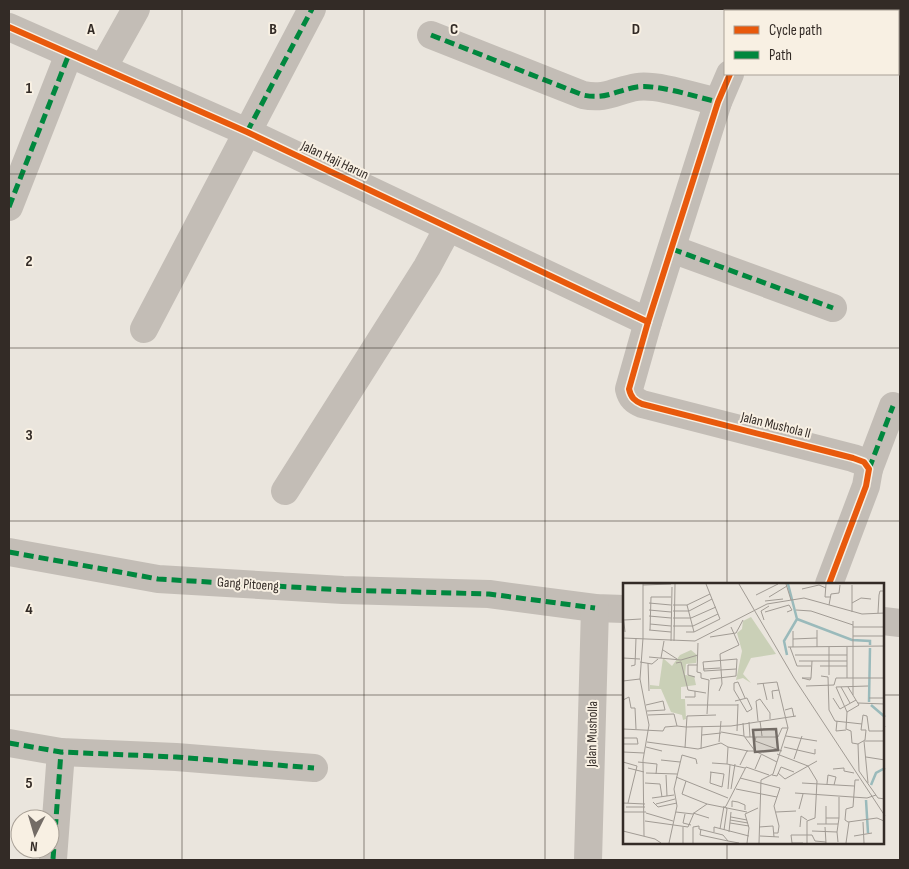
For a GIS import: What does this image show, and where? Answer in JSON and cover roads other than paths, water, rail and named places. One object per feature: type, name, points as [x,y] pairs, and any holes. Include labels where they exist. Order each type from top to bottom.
[{"type":"street","points":[[103,68],[136,9]]},
{"type":"street","points":[[144,329],[312,9]]},
{"type":"street","name":"Jalan Haji Harun","points":[[9,27],[247,132],[648,322]]},
{"type":"street","points":[[432,35],[584,95],[593,97],[604,96],[637,87],[718,102]]},
{"type":"street","points":[[9,208],[69,54]]},
{"type":"street","points":[[648,322],[718,102],[730,75]]},
{"type":"street","points":[[285,491],[427,266],[448,228]]},
{"type":"street","points":[[672,248],[833,308]]},
{"type":"street","name":"Jalan Mushola II","points":[[648,322],[629,389],[632,398],[637,401],[853,458],[864,462],[869,469]]},
{"type":"street","points":[[829,583],[866,486],[869,469],[893,406]]},
{"type":"street","name":"Gang Pitoeng","points":[[9,552],[158,579],[343,590],[489,594],[595,608]]},
{"type":"street","points":[[595,608],[623,609]]},
{"type":"street","name":"Jalan Musholla","points":[[588,860],[595,608]]},
{"type":"street","points":[[884,621],[900,623]]},
{"type":"street","points":[[9,743],[61,752],[176,757],[314,768]]},
{"type":"street","points":[[57,809],[61,752]]}]
